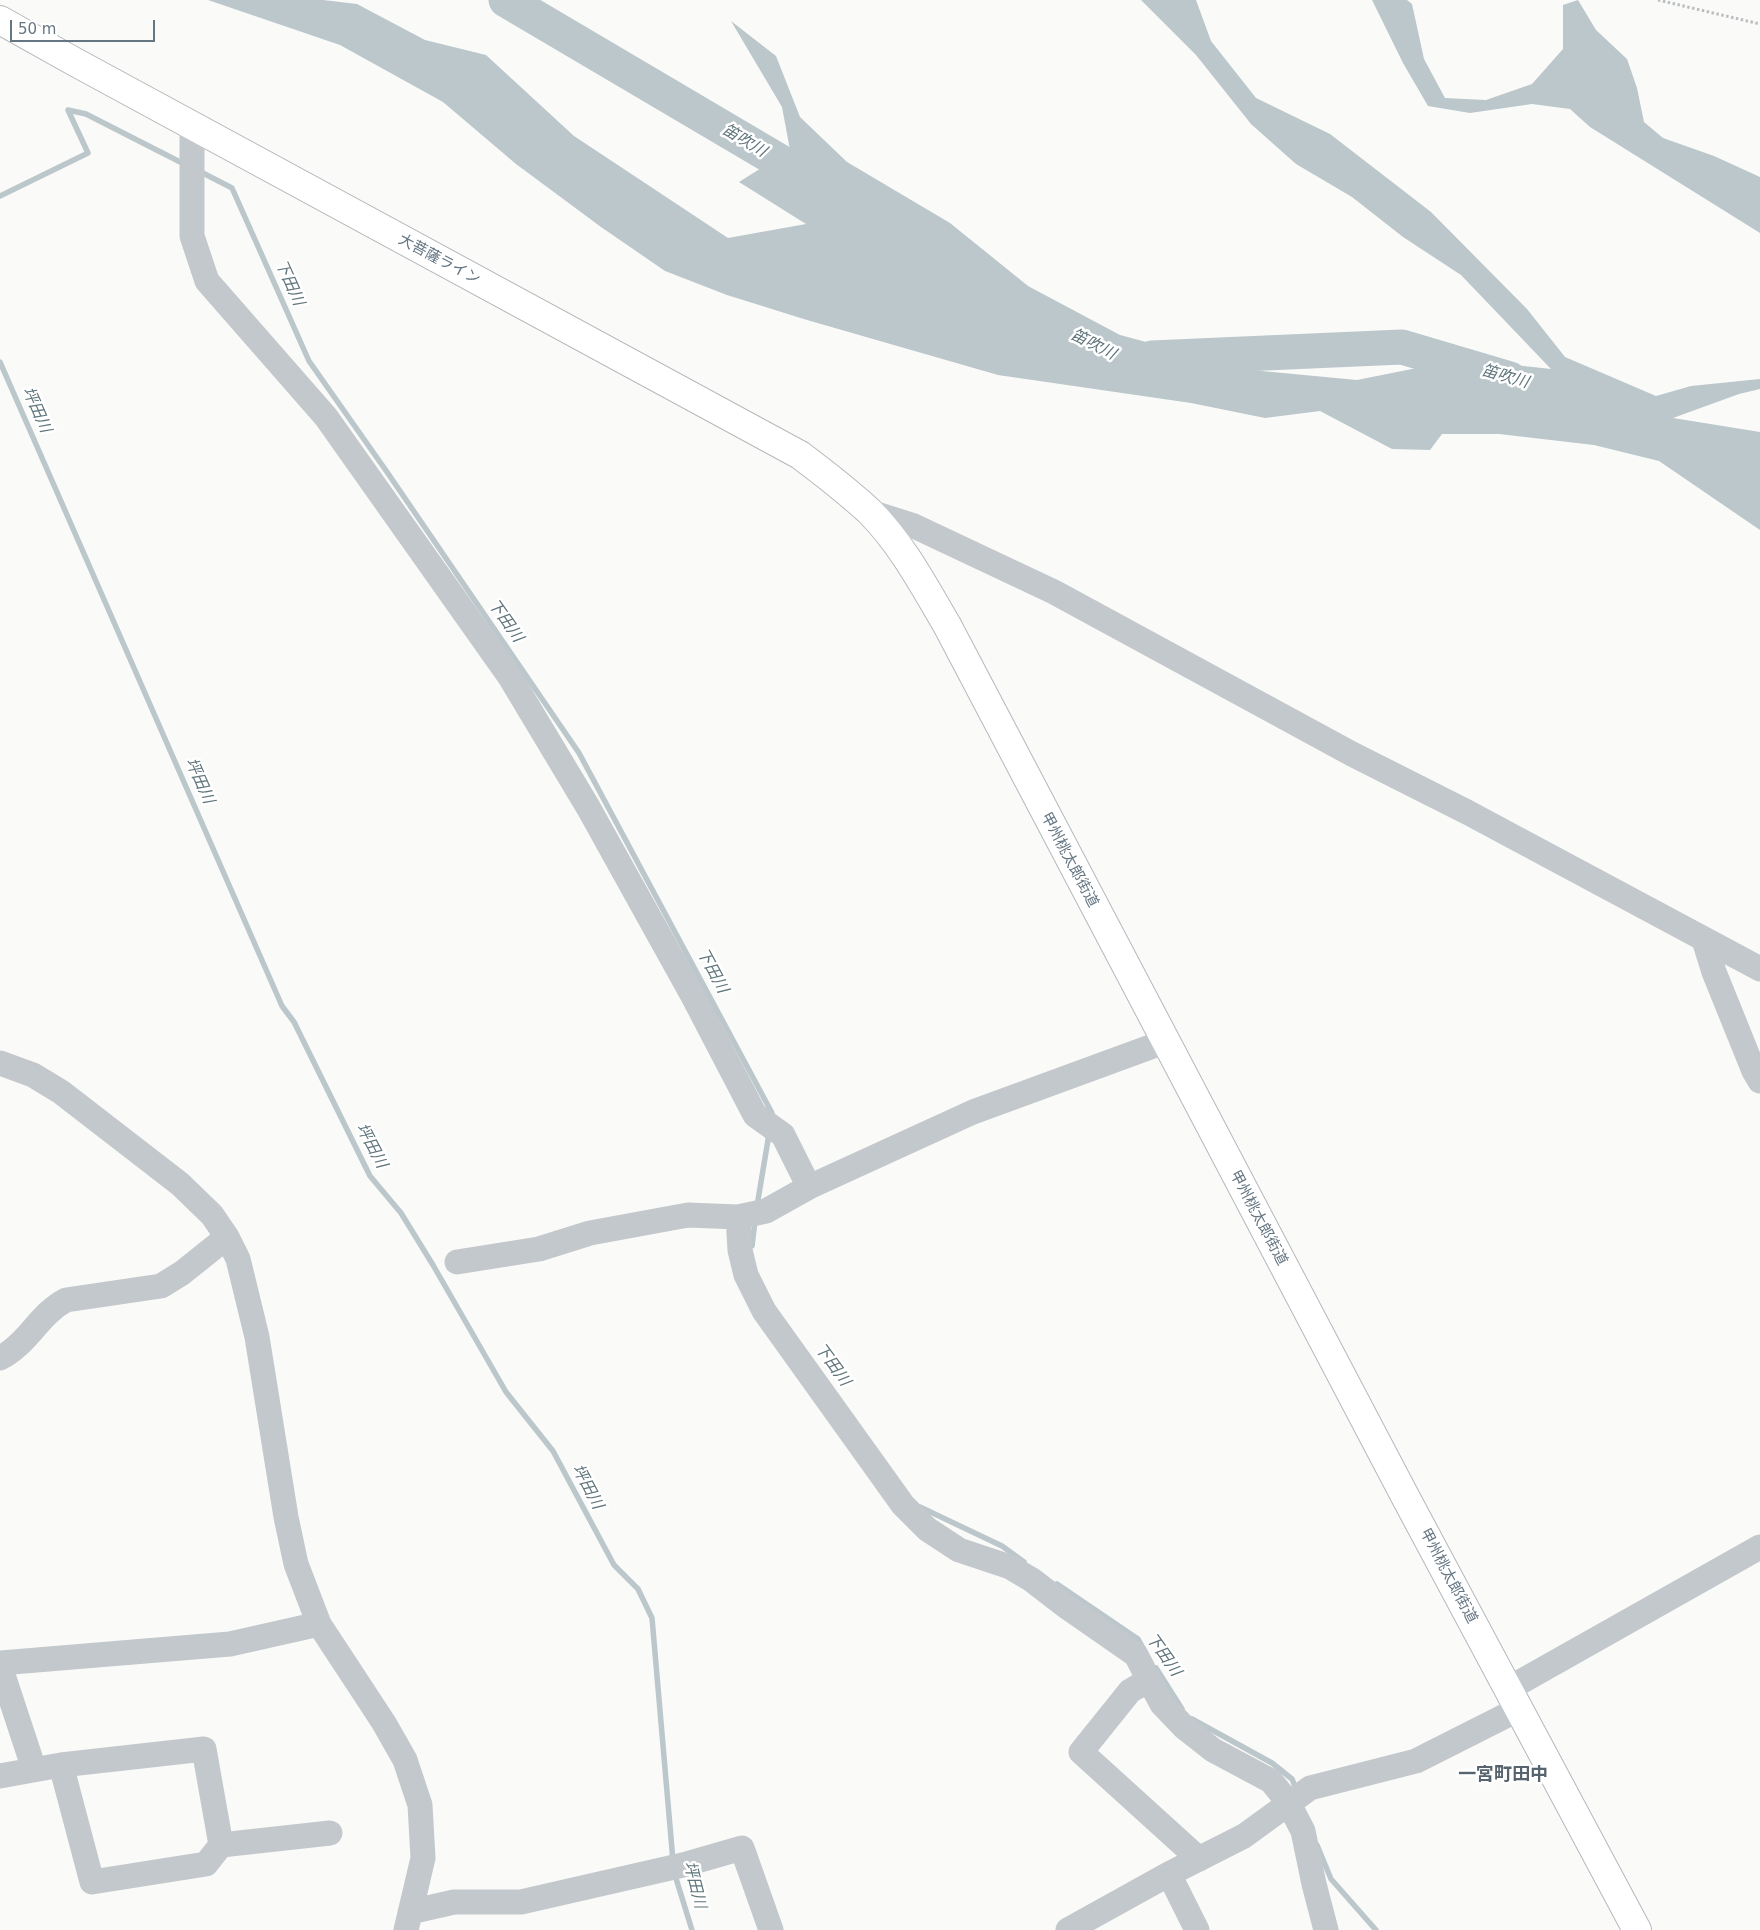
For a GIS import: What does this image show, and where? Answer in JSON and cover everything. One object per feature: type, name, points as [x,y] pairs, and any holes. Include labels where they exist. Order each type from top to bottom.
[{"type":"highway","name":"大菩薩ライン","points":[[0,20],[192,137],[800,455],[837,483],[870,512]]},
{"type":"highway","name":"甲州桃太郎街道","points":[[870,512],[906,558],[947,625],[1164,1042],[1637,1930]]},
{"type":"street","points":[[192,137],[192,236],[207,281],[326,417],[510,677],[588,807],[680,972],[755,1115],[783,1135],[809,1186]]},
{"type":"street","points":[[870,512],[914,526],[1054,592],[1352,754],[1467,812],[1760,969]]},
{"type":"street","points":[[1704,940],[1714,972],[1754,1071],[1760,1081]]},
{"type":"street","points":[[457,1262],[539,1249],[590,1233],[688,1215],[749,1214],[973,1112],[1164,1042]]},
{"type":"street","points":[[0,1063],[32,1075],[60,1092],[166,1172],[212,1215],[227,1237],[238,1259],[257,1337],[286,1517],[296,1564],[319,1624],[384,1723],[405,1760],[420,1805],[422,1858],[408,1921]]},
{"type":"street","points":[[749,1214],[740,1250],[746,1275],[764,1311],[903,1505],[927,1529],[959,1550],[1010,1567],[1032,1580],[1136,1655],[1162,1704],[1185,1728],[1213,1750],[1271,1782],[1288,1802],[1303,1830],[1326,1930]]},
{"type":"street","points":[[0,1358],[12,1352],[54,1306],[66,1300],[161,1286],[182,1273],[227,1237]]},
{"type":"street","points":[[1068,1930],[1169,1874],[1244,1836],[1288,1802],[1310,1788],[1416,1760],[1760,1547]]},
{"type":"street","points":[[34,1769],[0,1664],[230,1644],[319,1624]]},
{"type":"street","points":[[1149,1680],[1130,1691],[1081,1752],[1199,1859]]},
{"type":"street","points":[[0,1776],[62,1765],[204,1749],[221,1845]]},
{"type":"street","points":[[62,1765],[92,1882],[206,1864],[221,1845],[330,1833]]},
{"type":"street","points":[[408,1921],[454,1902],[521,1902],[674,1868],[742,1848],[771,1930]]},
{"type":"street","points":[[1169,1874],[1197,1930]]},
{"type":"path","points":[[1658,0],[1760,24]]},
{"type":"water","points":[[208,0],[323,0],[357,4],[425,40],[486,55],[574,136],[728,238],[806,224],[739,182],[790,150],[782,107],[731,21],[776,56],[800,117],[847,162],[950,223],[1028,286],[1120,335],[1251,370],[1357,380],[1412,369],[1496,363],[1551,369],[1461,275],[1403,237],[1352,197],[1296,164],[1251,124],[1196,55],[1141,0],[1196,0],[1211,41],[1256,98],[1330,134],[1431,212],[1527,309],[1565,357],[1656,396],[1691,386],[1760,379],[1760,389],[1739,394],[1673,418],[1760,432],[1760,530],[1659,461],[1594,445],[1499,434],[1442,434],[1430,450],[1392,449],[1320,411],[1265,418],[1191,403],[998,375],[727,295],[665,271],[601,227],[516,164],[443,102],[340,45]]},
{"type":"water","points":[[1372,0],[1407,0],[1412,4],[1424,59],[1445,98],[1486,100],[1532,84],[1563,49],[1563,5],[1578,0],[1596,30],[1627,59],[1637,88],[1644,122],[1663,138],[1714,156],[1760,177],[1760,233],[1590,127],[1570,109],[1532,104],[1470,113],[1428,106],[1403,63]]},
{"type":"waterway","name":"笛吹川","points":[[506,0],[818,184]]},
{"type":"waterway","name":"下田川","points":[[0,196],[88,153],[68,110],[86,114],[186,165]]},
{"type":"waterway","name":"下田川","points":[[199,171],[232,188],[309,361],[579,753],[772,1113],[771,1118]]},
{"type":"waterway","name":"笛吹川","points":[[1152,358],[1402,347],[1510,379]]},
{"type":"waterway","name":"坪田川","points":[[0,362],[282,1006],[294,1022],[370,1176],[401,1213],[506,1392],[553,1451],[614,1565],[638,1589],[652,1618],[673,1861]]},
{"type":"waterway","name":"下田川","points":[[757,1206],[769,1134]]},
{"type":"waterway","name":"下田川","points":[[752,1246],[755,1221]]},
{"type":"waterway","name":"下田川","points":[[920,1507],[1002,1546],[1024,1562]]},
{"type":"waterway","name":"下田川","points":[[1057,1584],[1138,1639],[1143,1648]]},
{"type":"waterway","name":"下田川","points":[[1156,1668],[1182,1709]]},
{"type":"waterway","name":"下田川","points":[[1192,1719],[1272,1763],[1292,1779],[1296,1789]]},
{"type":"waterway","name":"下田川","points":[[1317,1845],[1331,1879],[1376,1930]]},
{"type":"waterway","name":"坪田川","points":[[674,1872],[692,1930]]},
{"type":"district","name":"一宮町田中","points":[[1503,1775]]}]
